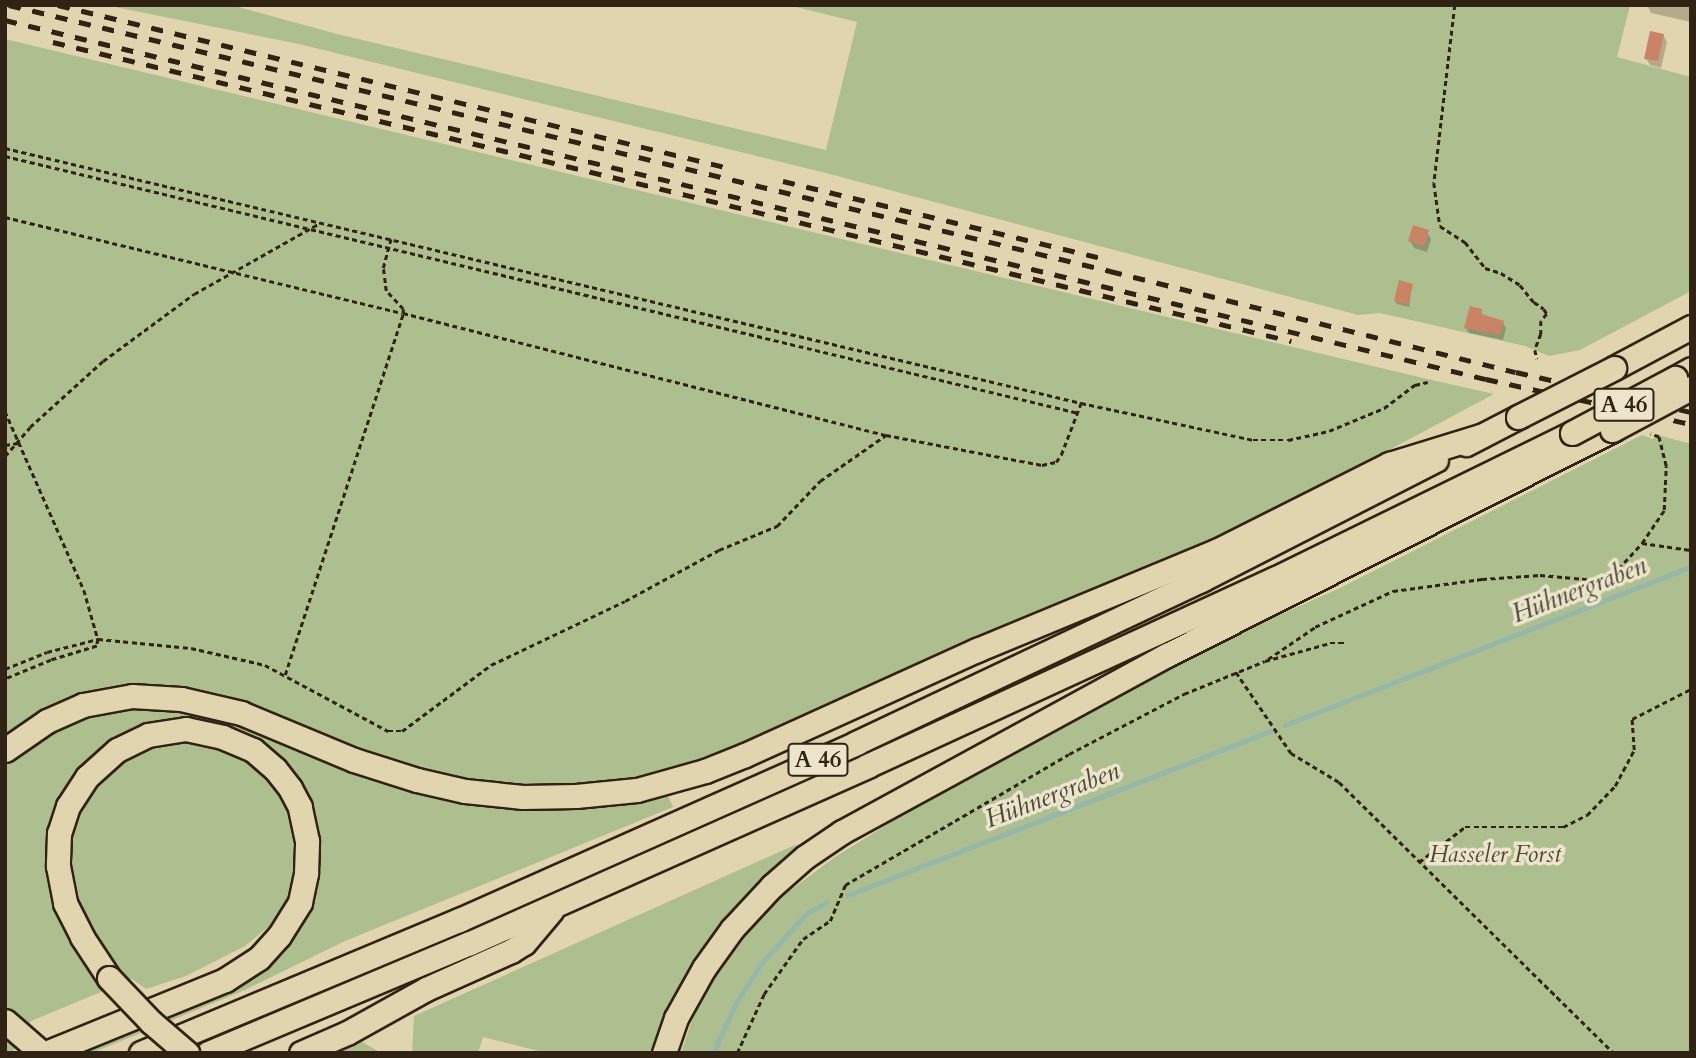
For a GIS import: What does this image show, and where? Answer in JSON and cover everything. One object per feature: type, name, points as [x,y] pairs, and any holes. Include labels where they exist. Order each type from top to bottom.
[{"type":"highway","name":"A 46","points":[[141,1053],[633,844],[998,678],[1396,482],[1691,327]]},
{"type":"highway","name":"A 46","points":[[208,1053],[555,906],[1129,646],[1686,378]]},
{"type":"highway","points":[[664,1053],[676,1018],[704,968],[732,929],[780,879],[842,832],[1167,655],[1612,430],[1686,378]]},
{"type":"highway","points":[[5,750],[47,721],[83,705],[113,698],[181,699],[242,713],[354,760],[417,780],[465,791],[523,797],[576,796],[637,790],[705,771],[745,755],[977,650],[1216,551],[1389,464],[1480,436]]},
{"type":"highway","points":[[6,1021],[44,1053],[225,980],[259,958],[279,936],[300,902],[306,873],[307,841],[300,807],[290,788],[275,769],[253,750],[223,737],[186,729],[148,735],[117,750],[87,776],[68,806],[59,833],[58,866],[65,903],[82,937],[109,978],[150,1022],[187,1053]]},
{"type":"highway","points":[[301,1053],[347,1033],[426,989],[511,951],[524,943],[555,906]]},
{"type":"path","points":[[1455,5],[1434,183],[1440,226],[1465,242],[1485,268],[1514,281],[1547,314],[1536,339],[1537,359]]},
{"type":"path","points":[[5,148],[1081,403],[1254,440],[1288,440],[1329,431],[1384,408],[1415,385],[1428,382]]},
{"type":"path","points":[[5,156],[1079,413]]},
{"type":"path","points":[[5,217],[402,313],[886,435],[1048,465],[1061,456],[1081,403]]},
{"type":"path","points":[[5,456],[20,443],[30,427],[103,361],[194,293],[320,223]]},
{"type":"path","points":[[285,675],[403,309],[386,291],[383,268],[391,239]]},
{"type":"path","points":[[5,411],[84,590],[98,639],[97,646],[39,664],[5,680]]},
{"type":"path","points":[[1265,661],[1315,627],[1393,591],[1482,579],[1539,575],[1607,581],[1642,543],[1664,510],[1666,466],[1659,437],[1651,434]]},
{"type":"path","points":[[5,669],[47,652],[98,639],[191,648],[236,656],[285,675],[388,731],[402,731],[491,665],[625,601],[719,551],[778,526],[820,481],[886,435]]},
{"type":"path","points":[[5,445],[20,443]]},
{"type":"path","points":[[1642,543],[1691,550]]},
{"type":"path","points":[[737,1053],[764,994],[803,939],[830,921],[845,885],[1069,754],[1175,699],[1265,661],[1330,643],[1345,643]]},
{"type":"path","points":[[1236,672],[1291,753],[1339,782],[1614,1053]]},
{"type":"path","points":[[1418,862],[1465,827],[1563,827],[1587,816],[1615,786],[1634,750],[1632,719],[1691,689]]},
{"type":"green space","points":[[105,5],[231,5],[337,34],[826,150],[857,22],[788,5],[1630,5],[1617,57],[1691,77],[1691,291],[1580,350],[1549,356],[1525,346],[1380,313],[1358,315],[826,173],[299,44]]},
{"type":"green space","points":[[5,39],[1494,394],[1297,499],[1148,571],[1032,617],[760,736],[658,774],[673,807],[345,941],[245,990],[92,1053],[73,1053],[240,985],[267,968],[285,952],[273,923],[245,946],[186,976],[146,989],[132,979],[31,1021],[12,1053],[5,1053]]},
{"type":"green space","name":"Hasseler Forst","points":[[1642,435],[1653,439],[1658,435],[1691,444],[1691,1053],[681,1053],[693,1017],[722,962],[776,901],[835,857],[956,782],[1150,672],[1338,589]]},
{"type":"green space","points":[[797,844],[655,1053],[546,1053],[483,1037],[478,1053],[412,1053],[414,1016]]},
{"type":"green space","points":[[359,1040],[381,1053],[328,1053]]},
{"type":"building","points":[[1650,31],[1664,34],[1658,61],[1644,59]]},
{"type":"building","points":[[1413,225],[1429,230],[1424,246],[1408,241]]},
{"type":"building","points":[[1399,280],[1413,284],[1408,305],[1394,301]]},
{"type":"building","points":[[1470,306],[1482,309],[1481,314],[1504,321],[1500,335],[1464,328]]},
{"type":"waterway","name":"Hühnergraben","points":[[1285,725],[1691,567]]},
{"type":"waterway","name":"Hühnergraben","points":[[848,895],[1270,731]]},
{"type":"waterway","name":"Hühnergraben","points":[[713,1053],[736,1003],[761,964],[807,913],[826,903]]},
{"type":"railway","points":[[9,5],[1516,372],[1691,412]]},
{"type":"railway","points":[[58,5],[729,168]]},
{"type":"railway","points":[[5,20],[1486,379],[1691,424]]},
{"type":"railway","points":[[53,42],[1291,341]]},
{"type":"railway","points":[[783,181],[1106,259]]}]
